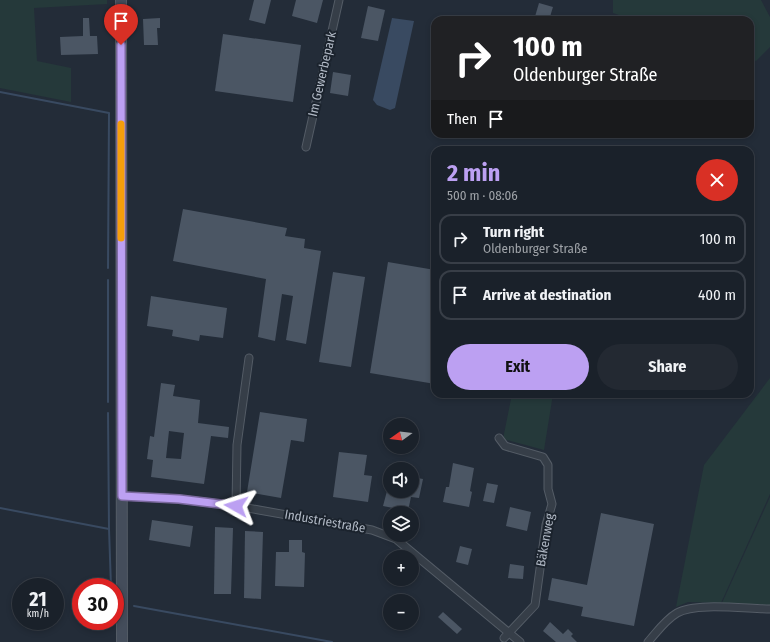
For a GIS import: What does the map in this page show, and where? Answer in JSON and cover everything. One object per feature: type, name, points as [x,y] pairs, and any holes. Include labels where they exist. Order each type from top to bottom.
[{"type":"main road","points":[[121,0],[122,642]]},
{"type":"street","name":"Im Gewerbepark","points":[[306,147],[339,0]]},
{"type":"street","points":[[236,506],[238,445],[250,358]]},
{"type":"street","name":"Bäkenweg","points":[[500,438],[505,446],[543,457],[548,465],[548,489],[552,504],[546,525],[535,605],[506,635]]},
{"type":"street","name":"Industriestraße","points":[[122,496],[179,499],[236,506],[372,530],[396,539],[506,635],[520,642]]},
{"type":"street","points":[[648,642],[669,619],[679,612],[693,607],[770,609]]},
{"type":"green space","points":[[0,0],[107,0],[107,4],[34,8],[37,61],[71,68],[71,102],[0,88]]},
{"type":"green space","points":[[613,0],[761,0],[770,17],[770,47],[756,61],[754,60],[754,16],[622,16],[613,13]]},
{"type":"green space","points":[[770,378],[770,494],[721,603],[688,602],[676,607],[704,465]]},
{"type":"green space","points":[[511,398],[552,398],[544,450],[503,439]]},
{"type":"green space","points":[[770,497],[770,605],[722,603]]},
{"type":"water","points":[[392,18],[414,21],[395,108],[390,110],[377,105],[373,100]]},
{"type":"building","points":[[254,0],[271,0],[265,24],[249,20]]},
{"type":"building","points":[[296,0],[323,0],[317,23],[292,16]]},
{"type":"building","points":[[539,3],[553,7],[550,16],[535,16]]},
{"type":"building","points":[[368,6],[385,10],[378,41],[361,38]]},
{"type":"building","points":[[83,18],[89,18],[90,36],[97,36],[98,54],[61,55],[60,37],[83,36]]},
{"type":"building","points":[[160,18],[160,28],[157,28],[158,45],[144,45],[143,19]]},
{"type":"building","points":[[223,34],[301,45],[293,102],[215,91]]},
{"type":"building","points":[[333,72],[351,75],[348,96],[330,93]]},
{"type":"building","points":[[183,209],[287,228],[285,236],[305,239],[304,248],[321,251],[306,344],[286,340],[293,296],[282,294],[275,341],[258,337],[266,279],[173,261]]},
{"type":"building","points":[[388,262],[431,269],[431,383],[370,373]]},
{"type":"building","points":[[333,272],[365,277],[351,367],[319,362]]},
{"type":"building","points":[[151,296],[227,308],[223,338],[200,335],[199,341],[172,336],[173,330],[147,326]]},
{"type":"building","points":[[161,383],[175,385],[173,396],[200,400],[198,423],[229,427],[228,438],[211,436],[204,484],[151,477],[153,460],[147,459],[150,436],[154,437]],"holes":[[[169,431],[184,433],[181,459],[166,458]]]},
{"type":"building","points":[[260,412],[307,419],[304,442],[291,440],[281,498],[247,492]]},
{"type":"building","points":[[339,452],[367,455],[364,475],[372,476],[368,502],[333,497]]},
{"type":"building","points":[[453,463],[474,468],[469,507],[443,502],[446,487],[449,487]]},
{"type":"building","points":[[419,478],[423,479],[419,498]]},
{"type":"building","points":[[487,483],[498,485],[494,503],[483,501]]},
{"type":"building","points":[[385,498],[411,498],[409,506],[383,506]]},
{"type":"building","points":[[510,507],[531,512],[527,531],[506,526]]},
{"type":"building","points":[[601,513],[654,524],[634,626],[581,616],[583,607],[548,600],[552,578],[587,585]]},
{"type":"building","points":[[152,520],[193,526],[190,547],[149,540]]},
{"type":"building","points":[[215,527],[233,528],[231,594],[214,594]]},
{"type":"building","points":[[245,531],[263,532],[261,599],[244,598]]},
{"type":"building","points":[[289,540],[302,540],[302,552],[305,553],[304,587],[275,586],[276,552],[289,552]]},
{"type":"building","points":[[460,546],[472,549],[468,565],[456,562]]},
{"type":"building","points":[[510,564],[524,566],[523,579],[508,578]]},
{"type":"building","points":[[443,612],[462,629],[457,634],[438,617]]},
{"type":"building","points":[[550,622],[563,634],[568,629],[573,634],[571,636],[577,642],[556,642],[543,631]]},
{"type":"waterway","points":[[0,92],[109,113],[108,268]]},
{"type":"waterway","points":[[108,280],[108,402]]},
{"type":"waterway","points":[[108,413],[109,529]]},
{"type":"waterway","points":[[0,508],[109,529],[111,578]]},
{"type":"waterway","points":[[134,606],[332,642]]},
{"type":"slow traffic","points":[[121,124],[121,238]]},
{"type":"route","points":[[121,45],[122,496],[179,499],[236,506]]}]
